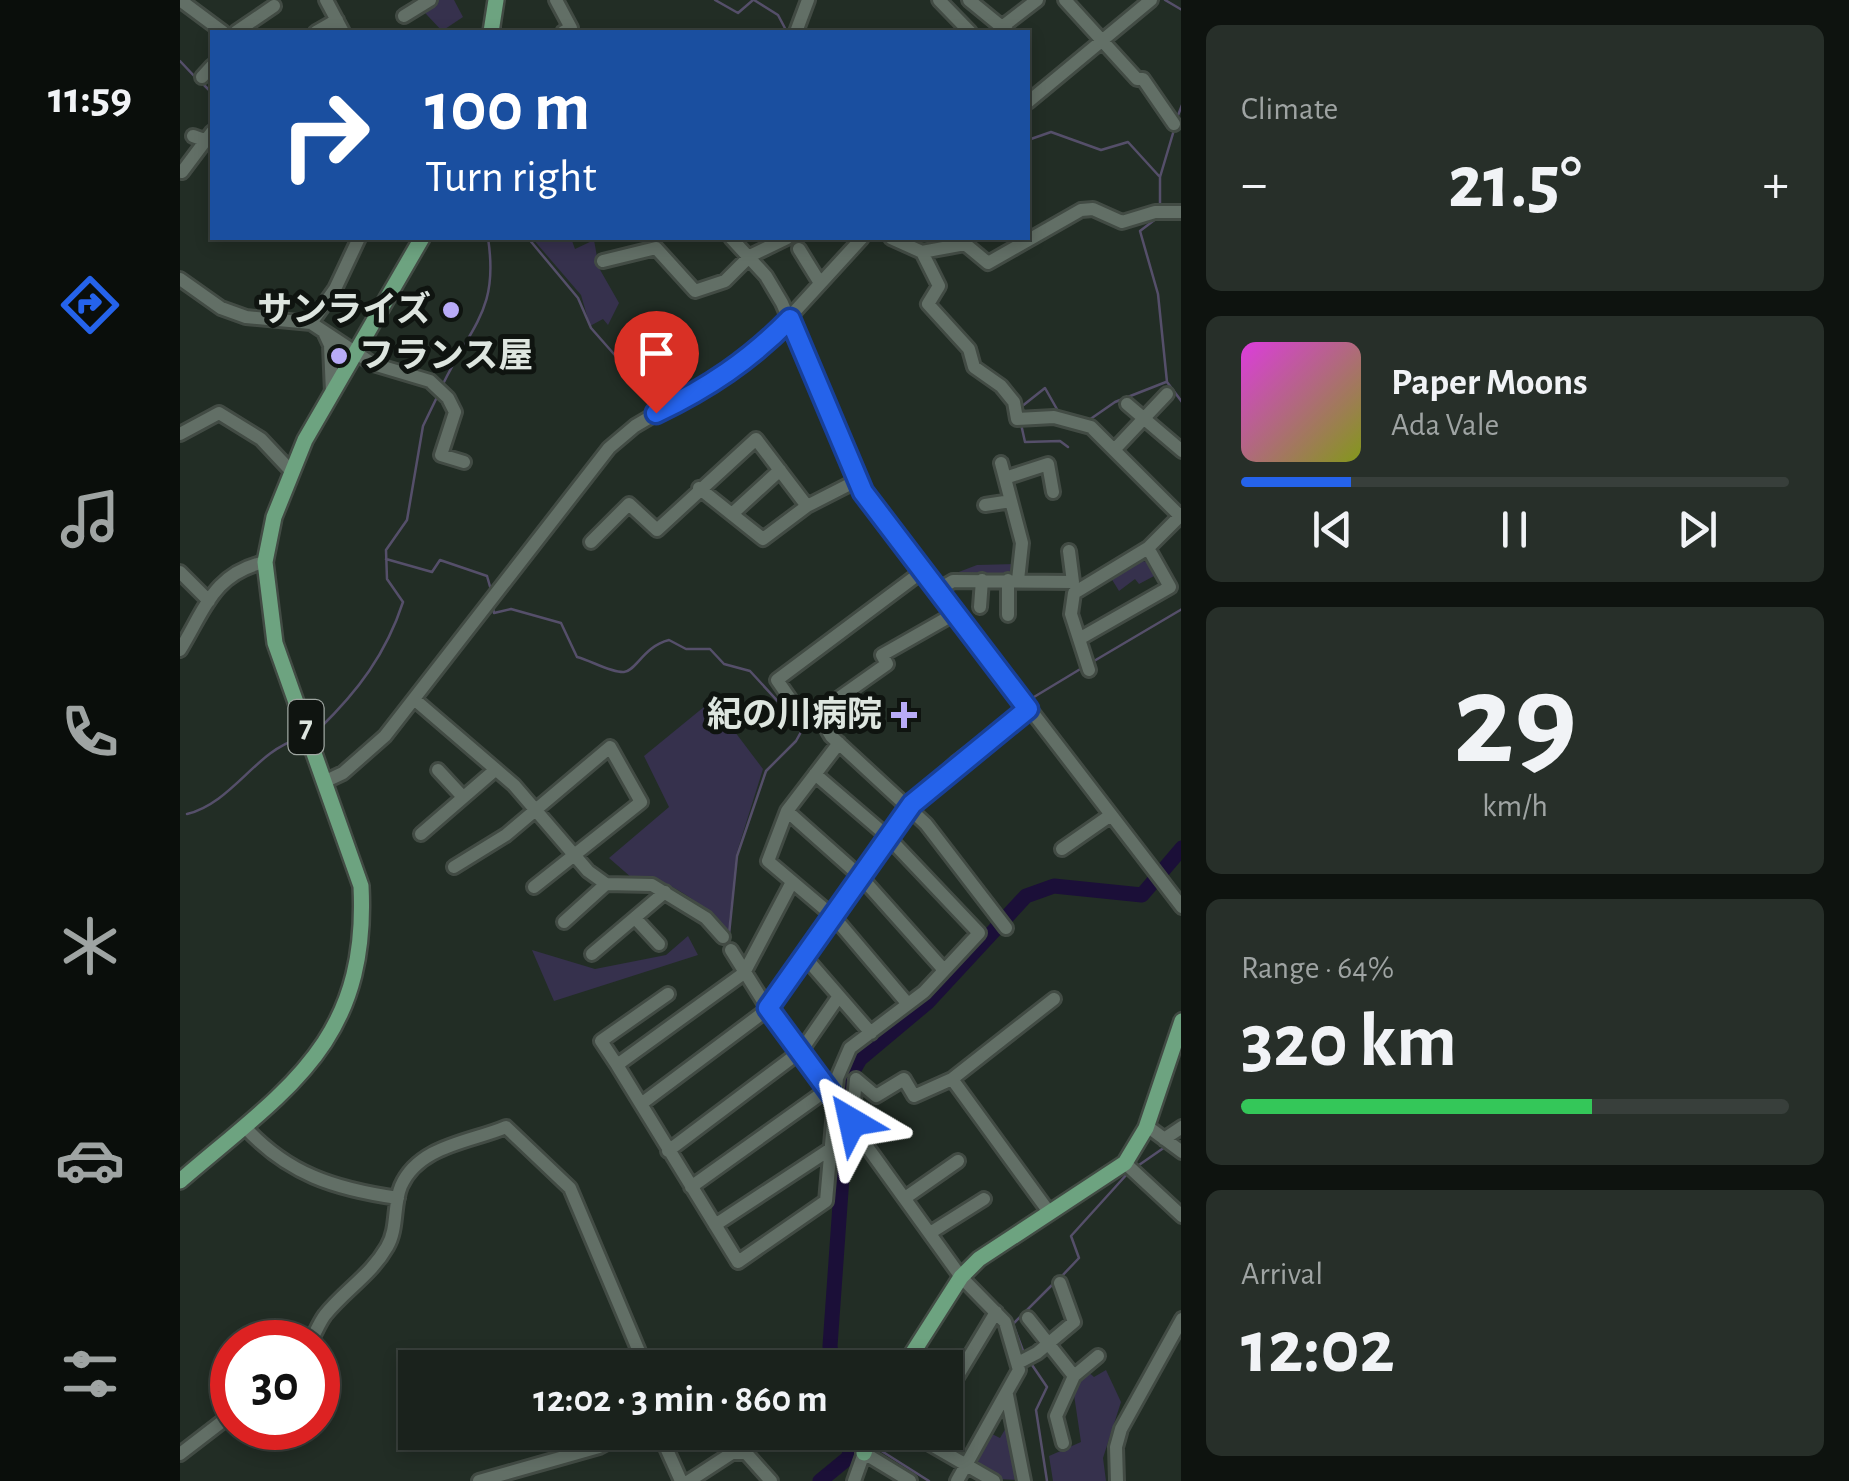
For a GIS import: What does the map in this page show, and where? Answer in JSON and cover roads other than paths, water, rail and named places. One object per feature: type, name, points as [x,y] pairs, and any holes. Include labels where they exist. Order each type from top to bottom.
[{"type":"main road","points":[[490,30],[494,2]]},
{"type":"main road","name":"7","points":[[180,1181],[323,1049],[351,995],[359,961],[360,886],[275,643],[264,562],[274,517],[291,472],[421,240]]},
{"type":"main road","points":[[914,1350],[960,1277],[996,1245],[1131,1168],[1181,1024]]},
{"type":"street","points":[[180,0],[220,30]]},
{"type":"street","points":[[326,0],[340,26]]},
{"type":"street","points":[[404,16],[430,0]]},
{"type":"street","points":[[556,0],[572,28],[567,30]]},
{"type":"street","points":[[797,30],[808,0]]},
{"type":"street","points":[[939,0],[968,30]]},
{"type":"street","points":[[969,0],[1005,30],[1037,0]]},
{"type":"street","points":[[1066,0],[1136,80],[1143,79],[1174,124]]},
{"type":"street","points":[[1030,100],[1151,0]]},
{"type":"street","points":[[239,30],[275,2]]},
{"type":"street","points":[[202,78],[210,68]]},
{"type":"street","points":[[193,136],[210,137]]},
{"type":"street","points":[[182,172],[210,137]]},
{"type":"street","points":[[895,240],[922,252],[965,244],[988,263],[1016,251],[1081,210],[1093,209],[1122,222],[1181,212]]},
{"type":"street","points":[[317,327],[358,240]]},
{"type":"street","points":[[733,240],[750,256],[790,319],[856,481],[1108,816],[1181,906]]},
{"type":"street","points":[[604,260],[656,248],[695,291],[726,281],[750,256],[783,240]]},
{"type":"street","points":[[326,782],[364,756],[414,699],[609,448],[656,413],[724,377],[754,356],[860,240]]},
{"type":"street","points":[[798,249],[820,283]]},
{"type":"street","points":[[922,252],[939,286],[928,304],[970,349],[974,367],[1002,386],[1014,402],[1017,420],[1054,418],[1091,428],[1181,515],[1148,548],[1074,593],[1071,614],[1088,670]]},
{"type":"street","points":[[180,279],[234,312],[317,327],[373,364],[430,380],[454,412],[441,456],[464,462]]},
{"type":"street","points":[[317,327],[330,345],[332,393]]},
{"type":"street","points":[[1114,450],[1167,394]]},
{"type":"street","points":[[1127,404],[1178,442]]},
{"type":"street","points":[[180,434],[219,413],[260,439],[291,472]]},
{"type":"street","points":[[591,542],[629,504],[657,530],[756,439],[807,506]]},
{"type":"street","points":[[1008,616],[1022,544],[1003,471],[1048,464],[1054,492]]},
{"type":"street","points":[[732,514],[780,470]]},
{"type":"street","points":[[699,488],[763,538],[807,506],[856,481]]},
{"type":"street","points":[[985,505],[1011,501]]},
{"type":"street","points":[[1079,639],[1170,587],[1148,548]]},
{"type":"street","points":[[936,591],[953,581],[1073,582],[1069,552]]},
{"type":"street","points":[[180,650],[185,630],[226,577],[238,568],[264,562]]},
{"type":"street","points":[[924,570],[777,680],[795,706],[822,710],[887,664],[882,655],[954,614]]},
{"type":"street","points":[[180,572],[209,601]]},
{"type":"street","points":[[980,607],[982,580]]},
{"type":"street","points":[[414,699],[495,770],[572,854],[606,884],[652,884],[706,918],[722,937]]},
{"type":"street","points":[[641,1104],[768,1008],[908,808],[956,763],[1028,709]]},
{"type":"street","points":[[822,721],[839,743],[926,824],[1001,923]]},
{"type":"street","points":[[839,743],[788,811],[768,861],[834,917],[907,1003]]},
{"type":"street","points":[[454,867],[506,835],[610,748],[641,802],[534,887]]},
{"type":"street","points":[[438,770],[463,797]]},
{"type":"street","points":[[421,834],[495,770]]},
{"type":"street","points":[[668,994],[601,1041],[738,1262],[826,1201],[837,1078],[850,1048],[944,970],[978,933],[887,836],[816,774]]},
{"type":"street","points":[[788,811],[861,877],[944,970]]},
{"type":"street","points":[[1062,849],[1108,816]]},
{"type":"street","points":[[617,1065],[744,973],[792,882]]},
{"type":"street","points":[[564,922],[606,884]]},
{"type":"street","points":[[592,954],[665,892]]},
{"type":"street","points":[[635,918],[659,944]]},
{"type":"street","points":[[731,950],[960,1277],[1005,1322],[1024,1360]]},
{"type":"street","points":[[805,957],[872,1033]]},
{"type":"street","points":[[668,1151],[801,1051],[839,996]]},
{"type":"street","points":[[852,1122],[856,1080],[876,1096],[904,1079],[914,1096],[952,1079],[1054,999]]},
{"type":"street","points":[[952,1079],[1050,1212]]},
{"type":"street","points":[[691,1187],[828,1088]]},
{"type":"street","points":[[244,1126],[276,1157],[322,1184],[398,1198]]},
{"type":"street","points":[[1147,1126],[1171,1144]]},
{"type":"street","points":[[322,1320],[371,1271],[390,1242],[402,1185],[421,1160],[457,1142],[506,1127],[570,1188],[638,1350]]},
{"type":"street","points":[[715,1225],[832,1148]]},
{"type":"street","points":[[905,1198],[958,1160]]},
{"type":"street","points":[[1131,1168],[1181,1215]]},
{"type":"street","points":[[930,1233],[984,1199]]},
{"type":"street","points":[[957,1481],[1024,1360],[1074,1322],[1060,1283]]},
{"type":"street","points":[[963,1367],[996,1312]]},
{"type":"street","points":[[1028,1318],[1074,1376]]},
{"type":"street","points":[[1117,1481],[1116,1446],[1122,1429],[1181,1322]]},
{"type":"street","points":[[1063,1442],[1056,1416],[1074,1376],[1098,1356]]},
{"type":"street","points":[[1007,1395],[1024,1481]]},
{"type":"street","points":[[180,1454],[210,1431]]},
{"type":"street","points":[[479,1481],[588,1450]]},
{"type":"street","points":[[667,1450],[681,1481]]},
{"type":"street","points":[[942,1450],[994,1481]]},
{"type":"street","points":[[689,1481],[732,1452],[746,1453],[771,1481]]},
{"type":"street","points":[[854,1481],[864,1452],[906,1480]]},
{"type":"waterway","points":[[715,0],[738,13],[753,0]]},
{"type":"waterway","points":[[754,0],[778,15],[786,30]]},
{"type":"waterway","points":[[1165,0],[1181,9]]},
{"type":"waterway","points":[[180,61],[196,78]]},
{"type":"waterway","points":[[202,83],[210,89]]},
{"type":"waterway","points":[[1177,118],[1181,108]]},
{"type":"waterway","points":[[1160,205],[1160,177],[1174,130]]},
{"type":"waterway","points":[[1030,139],[1051,132],[1101,150],[1128,142],[1159,176]]},
{"type":"waterway","points":[[1157,218],[1140,231],[1158,294],[1167,382],[1181,401]]},
{"type":"waterway","points":[[443,384],[486,300],[490,283],[488,240]]},
{"type":"waterway","points":[[530,240],[578,298],[591,328],[635,378],[665,395]]},
{"type":"waterway","points":[[1089,420],[1115,402],[1166,382]]},
{"type":"waterway","points":[[1021,407],[1045,388],[1058,411],[1082,418]]},
{"type":"waterway","points":[[319,729],[369,671],[403,602],[387,579],[386,550],[407,520],[423,426],[438,395]]},
{"type":"waterway","points":[[1021,424],[1025,442],[1060,441],[1068,447]]},
{"type":"waterway","points":[[386,559],[432,572],[440,560],[487,576],[491,590]]},
{"type":"waterway","points":[[493,608],[494,613],[511,609],[561,623],[577,657],[619,672],[628,671],[653,647],[669,640],[686,649],[710,649],[724,664],[750,671],[794,719]]},
{"type":"waterway","points":[[1094,661],[1181,610]]},
{"type":"waterway","points":[[1029,700],[1082,668]]},
{"type":"waterway","points":[[729,934],[737,856],[766,771],[796,741],[806,723]]},
{"type":"waterway","points":[[187,814],[217,799],[269,754],[298,739]]},
{"type":"waterway","points":[[831,1350],[849,1078],[860,1059],[928,1002],[1026,896],[1054,886],[1142,895],[1181,849]]},
{"type":"waterway","points":[[774,1005],[797,1038]]},
{"type":"waterway","points":[[808,1053],[830,1082]]},
{"type":"waterway","points":[[1139,1165],[1165,1147]]},
{"type":"waterway","points":[[1060,1278],[1079,1258],[1071,1236],[1128,1173]]},
{"type":"waterway","points":[[1025,1356],[1013,1324],[1054,1283]]},
{"type":"waterway","points":[[1030,1362],[1047,1387],[1036,1410],[1047,1481]]},
{"type":"waterway","points":[[820,1481],[848,1458],[851,1450]]},
{"type":"waterway","points":[[880,1450],[929,1481]]},
{"type":"place","name":"サンライズ","points":[[451,310]]},
{"type":"place","name":"フランス屋","points":[[339,356]]},
{"type":"place","name":"紀の川病院","points":[[904,715]]}]
